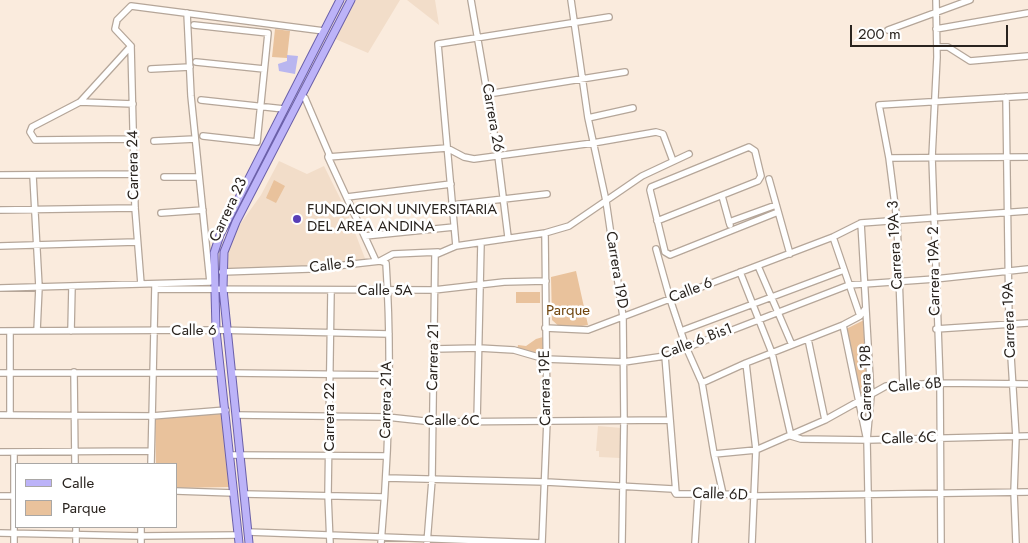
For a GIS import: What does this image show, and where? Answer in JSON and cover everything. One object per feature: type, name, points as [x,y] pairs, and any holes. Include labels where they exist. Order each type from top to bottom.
[{"type":"main road","name":"Carrera 23","points":[[238,539],[231,455],[216,330],[214,253],[284,109],[340,0]]},
{"type":"main road","name":"Carrera 23","points":[[248,543],[223,289],[222,272],[226,243],[351,0]]},
{"type":"main road","points":[[273,132],[281,136]]},
{"type":"street","name":"Carrera 26","points":[[471,0],[498,156],[508,237]]},
{"type":"street","name":"Carrera 19D","points":[[570,0],[588,118],[606,202],[623,317],[622,543]]},
{"type":"street","name":"Carrera 19A 2","points":[[936,0],[936,100],[932,157],[936,329],[940,383],[941,543]]},
{"type":"street","points":[[888,30],[937,14],[970,0]]},
{"type":"street","points":[[135,139],[35,140],[30,132],[32,127],[80,102],[131,46],[115,29],[117,20],[131,6],[324,31]]},
{"type":"street","points":[[0,288],[140,284],[155,286],[210,282],[195,139],[187,13]]},
{"type":"street","points":[[936,29],[1028,14]]},
{"type":"street","points":[[456,246],[438,45],[476,37],[609,17]]},
{"type":"street","points":[[194,25],[268,33],[257,142],[203,136]]},
{"type":"street","name":"Carrera 24","points":[[131,46],[135,139],[136,242],[140,284]]},
{"type":"street","points":[[937,47],[948,48],[970,61],[1028,56]]},
{"type":"street","points":[[196,62],[264,69]]},
{"type":"street","points":[[152,69],[190,67]]},
{"type":"street","points":[[488,94],[625,72]]},
{"type":"street","name":"Carrera 21A","points":[[301,96],[305,98],[329,154],[328,156],[365,236],[378,261],[386,263],[389,334],[386,478],[381,540]]},
{"type":"street","points":[[936,100],[1028,96]]},
{"type":"street","name":"Carrera 19A","points":[[1006,97],[1009,324],[1016,437],[1014,492],[1016,543]]},
{"type":"street","points":[[201,100],[284,109]]},
{"type":"street","name":"Carrera 19A 3","points":[[903,386],[897,221],[889,158],[879,105],[936,100]]},
{"type":"street","points":[[80,102],[133,104]]},
{"type":"street","points":[[588,118],[633,108]]},
{"type":"street","points":[[328,156],[448,148],[464,157],[474,159],[593,143],[656,132],[663,134],[674,161]]},
{"type":"street","points":[[154,141],[195,139]]},
{"type":"street","points":[[657,221],[760,180],[761,176],[757,159],[752,148],[652,185],[650,190],[657,221],[665,252],[669,255],[778,212]]},
{"type":"street","name":"Calle 5","points":[[222,272],[309,269],[378,261],[393,254],[439,252],[456,246],[545,233],[569,226],[642,176],[689,154]]},
{"type":"street","points":[[889,158],[1028,156]]},
{"type":"street","points":[[0,175],[134,174]]},
{"type":"street","points":[[34,176],[35,245],[39,287],[37,331]]},
{"type":"street","points":[[164,178],[199,177]]},
{"type":"street","points":[[769,179],[790,254]]},
{"type":"street","points":[[347,197],[451,184]]},
{"type":"street","points":[[452,204],[547,194]]},
{"type":"street","points":[[722,196],[731,230]]},
{"type":"street","points":[[729,222],[776,205]]},
{"type":"street","points":[[0,210],[135,208]]},
{"type":"street","points":[[161,212],[203,210]]},
{"type":"street","points":[[861,223],[1028,211]]},
{"type":"street","name":"Calle 6","points":[[545,328],[588,330],[790,254],[833,237],[861,223]]},
{"type":"street","name":"Carrera 19B","points":[[861,223],[871,396],[867,440],[869,543]]},
{"type":"street","points":[[365,236],[454,227]]},
{"type":"street","name":"Carrera 19E","points":[[542,543],[546,482],[547,420],[545,233]]},
{"type":"street","points":[[833,237],[860,316]]},
{"type":"street","points":[[0,246],[136,242]]},
{"type":"street","points":[[207,243],[217,244]]},
{"type":"street","points":[[477,421],[481,243]]},
{"type":"street","points":[[656,249],[686,347],[702,383],[723,494]]},
{"type":"street","name":"Carrera 21","points":[[427,540],[432,480],[435,255],[439,252]]},
{"type":"street","points":[[758,266],[792,345]]},
{"type":"street","name":"Calle 6 Bis1","points":[[434,349],[479,348],[514,350],[545,359],[624,362],[665,356],[777,311],[849,285],[935,279],[1028,269]]},
{"type":"street","points":[[681,331],[844,270]]},
{"type":"street","points":[[740,272],[772,353],[791,436]]},
{"type":"street","name":"Calle 5A","points":[[155,286],[223,289],[388,291],[434,290],[504,282],[546,281]]},
{"type":"street","points":[[71,331],[72,286]]},
{"type":"street","points":[[151,463],[155,286]]},
{"type":"street","name":"Carrera 22","points":[[330,543],[328,495],[331,291]]},
{"type":"street","points":[[702,383],[746,363],[843,325],[860,316],[865,308]]},
{"type":"street","points":[[936,329],[1028,323]]},
{"type":"street","points":[[843,325],[857,403],[867,440]]},
{"type":"street","name":"Calle 6","points":[[0,331],[216,330],[330,335],[389,334]]},
{"type":"street","points":[[10,331],[10,415]]},
{"type":"street","points":[[808,339],[825,420]]},
{"type":"street","points":[[665,356],[676,494]]},
{"type":"street","points":[[746,363],[756,450],[752,543]]},
{"type":"street","points":[[74,372],[76,416],[75,463]]},
{"type":"street","points":[[0,373],[221,373]]},
{"type":"street","points":[[232,373],[387,375]]},
{"type":"street","name":"Calle 6B","points":[[756,450],[825,420],[886,386],[940,383],[1028,384]]},
{"type":"street","points":[[0,415],[152,416],[226,410]]},
{"type":"street","name":"Calle 6C","points":[[236,415],[387,417],[433,422],[669,420]]},
{"type":"street","name":"Calle 6C","points":[[791,436],[801,439],[867,440],[1028,436]]},
{"type":"street","points":[[0,452],[75,450],[151,451]]},
{"type":"street","points":[[714,454],[756,450]]},
{"type":"street","points":[[14,452],[14,543]]},
{"type":"street","points":[[231,455],[386,456]]},
{"type":"street","name":"Calle 6D","points":[[386,478],[623,486],[673,489],[676,494],[698,495],[755,496],[1028,492]]},
{"type":"street","points":[[178,492],[234,493]]},
{"type":"street","points":[[244,494],[384,497]]},
{"type":"street","points":[[695,543],[698,495]]},
{"type":"street","points":[[0,496],[15,496]]},
{"type":"street","points":[[76,528],[76,543]]},
{"type":"street","points":[[248,532],[330,534],[381,540],[542,543]]},
{"type":"street","points":[[0,533],[76,535],[141,540],[238,539]]},
{"type":"shaded area","points":[[354,0],[400,0],[368,53],[333,38]]},
{"type":"shaded area","points":[[407,0],[435,0],[439,25]]},
{"type":"shaded area","name":"FUNDACION UNIVERSITARIA DEL AREA ANDINA","points":[[279,161],[307,174],[324,166],[347,212],[366,261],[305,269],[226,272],[227,251],[233,234],[261,195]]},
{"type":"shaded area","points":[[598,426],[622,428],[620,458],[599,457],[599,451],[596,451]]},
{"type":"green space","points":[[275,29],[290,31],[287,58],[272,57]]},
{"type":"green space","points":[[274,180],[285,186],[276,203],[266,198]]},
{"type":"green space","name":"Parque","points":[[576,271],[588,325],[562,329],[552,320],[551,277]]},
{"type":"green space","points":[[516,292],[540,292],[540,303],[516,303]]},
{"type":"green space","points":[[864,320],[869,394],[859,399],[846,329]]},
{"type":"green space","name":"Parque","points":[[543,337],[544,357],[517,350],[518,345],[526,346],[536,339]]},
{"type":"green space","points":[[223,412],[231,487],[178,488],[178,463],[156,463],[155,414]]},
{"type":"water","points":[[287,55],[298,56],[295,74],[279,71],[278,64],[287,61]]},
{"type":"place","name":"FUNDACION UNIVERSITARIA DEL AREA ANDINA","points":[[297,219]]}]
